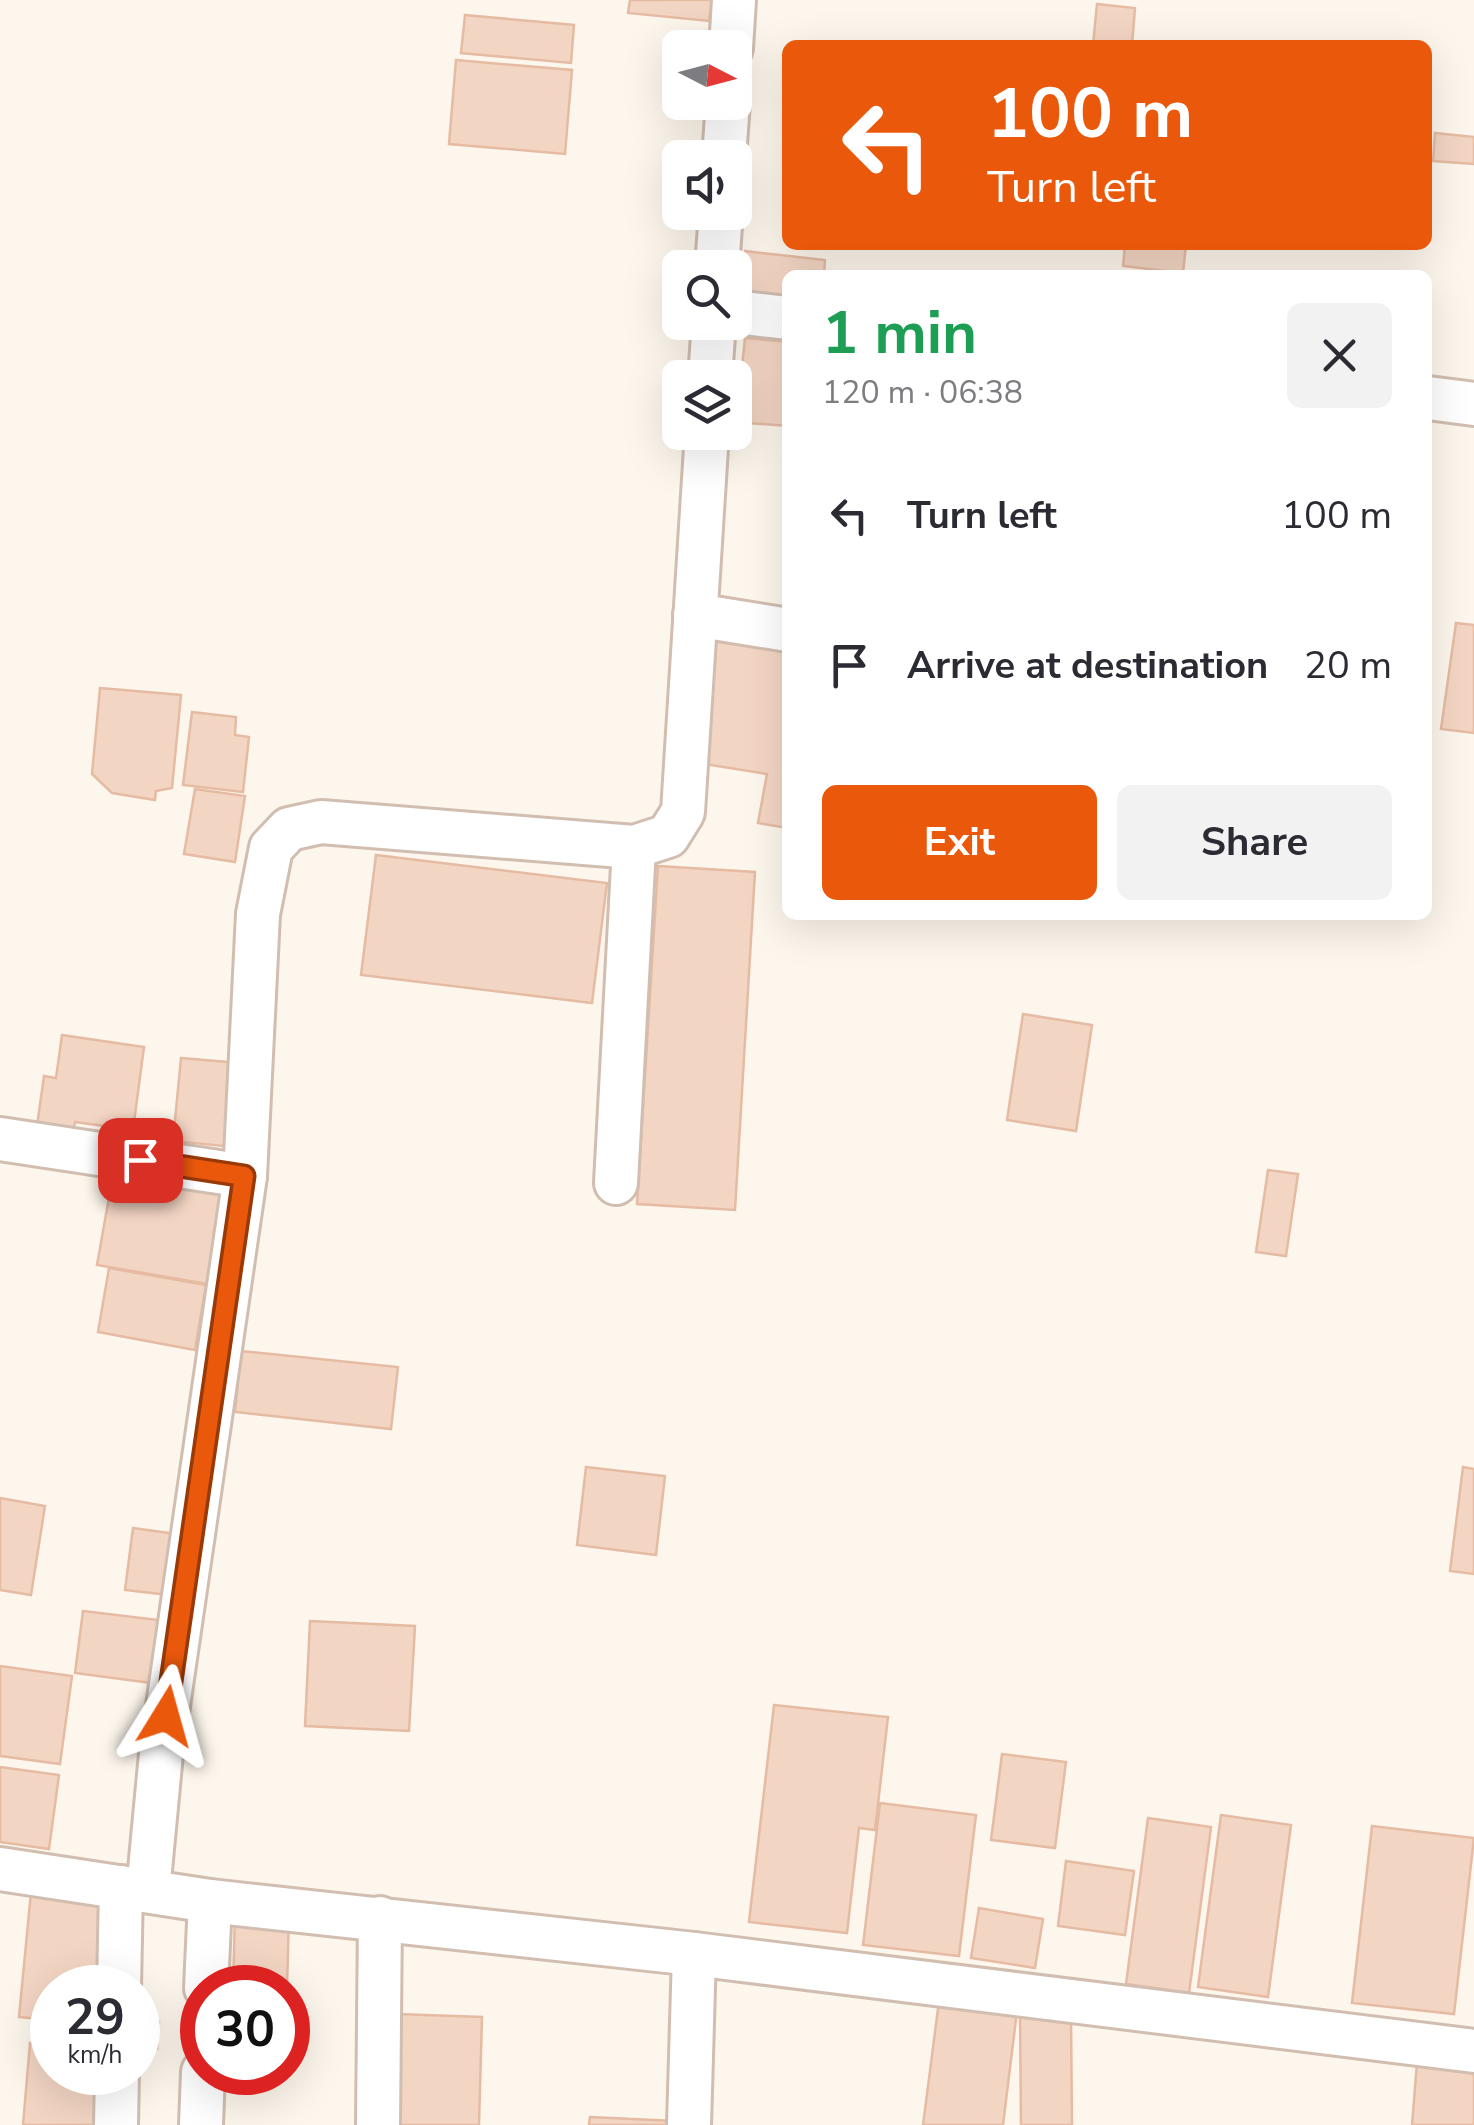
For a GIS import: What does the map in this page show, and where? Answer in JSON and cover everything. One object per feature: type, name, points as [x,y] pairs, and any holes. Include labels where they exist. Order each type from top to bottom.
[{"type":"street","points":[[732,30],[734,0]]},
{"type":"street","points":[[752,314],[782,317]]},
{"type":"street","points":[[1432,399],[1474,404]]},
{"type":"street","points":[[122,1965],[161,1754],[244,1176],[258,914],[271,848],[280,836],[320,822],[634,846],[668,836],[683,812],[706,450]]},
{"type":"street","points":[[695,615],[782,629]]},
{"type":"street","points":[[616,1183],[634,846]]},
{"type":"street","points":[[0,1140],[244,1176]]},
{"type":"street","points":[[0,1869],[210,1901],[694,1954],[1474,2051]]},
{"type":"street","points":[[207,1965],[210,1901]]},
{"type":"street","points":[[378,2125],[380,1918]]},
{"type":"street","points":[[688,2125],[694,1954]]},
{"type":"street","points":[[116,2125],[117,2095]]},
{"type":"street","points":[[201,2125],[202,2095]]},
{"type":"building","points":[[630,0],[712,0],[709,21],[628,13]]},
{"type":"building","points":[[1097,4],[1135,8],[1132,40],[1093,40]]},
{"type":"building","points":[[465,15],[574,25],[571,63],[461,53]]},
{"type":"building","points":[[456,60],[572,70],[565,154],[449,144]]},
{"type":"building","points":[[1435,133],[1474,137],[1474,164],[1433,161]]},
{"type":"building","points":[[1125,250],[1185,250],[1183,270],[1123,266]]},
{"type":"building","points":[[752,252],[825,260],[824,270],[782,270],[782,300],[752,297]]},
{"type":"building","points":[[745,340],[782,341],[782,426],[752,423],[752,360],[743,360]]},
{"type":"building","points":[[1456,623],[1474,625],[1474,733],[1441,729]]},
{"type":"building","points":[[713,632],[782,643],[782,827],[758,823],[767,774],[692,762]]},
{"type":"building","points":[[100,688],[181,695],[172,788],[156,791],[155,800],[112,793],[92,774]]},
{"type":"building","points":[[192,712],[236,717],[235,735],[249,737],[243,792],[183,785]]},
{"type":"building","points":[[195,789],[245,796],[235,862],[184,854]]},
{"type":"building","points":[[376,855],[607,883],[592,1003],[361,975]]},
{"type":"building","points":[[658,866],[755,872],[735,1210],[637,1204]]},
{"type":"building","points":[[1023,1014],[1092,1025],[1076,1131],[1007,1120]]},
{"type":"building","points":[[62,1035],[144,1047],[133,1130],[75,1122],[73,1132],[37,1126],[44,1076],[56,1078]]},
{"type":"building","points":[[181,1058],[251,1064],[243,1148],[173,1141]]},
{"type":"building","points":[[116,1158],[238,1179],[219,1286],[97,1265]]},
{"type":"building","points":[[1268,1170],[1298,1174],[1286,1256],[1256,1252]]},
{"type":"building","points":[[109,1268],[206,1285],[195,1350],[98,1332]]},
{"type":"building","points":[[241,1351],[398,1367],[391,1429],[235,1412]]},
{"type":"building","points":[[586,1467],[665,1476],[656,1555],[577,1545]]},
{"type":"building","points":[[1463,1467],[1474,1469],[1474,1574],[1450,1571]]},
{"type":"building","points":[[0,1498],[45,1506],[31,1595],[0,1590]]},
{"type":"building","points":[[133,1528],[177,1534],[169,1595],[125,1590]]},
{"type":"building","points":[[83,1611],[167,1621],[159,1684],[75,1673]]},
{"type":"building","points":[[310,1621],[415,1626],[409,1731],[305,1726]]},
{"type":"building","points":[[0,1666],[72,1676],[60,1764],[0,1756]]},
{"type":"building","points":[[774,1705],[888,1717],[875,1830],[859,1828],[847,1933],[749,1922]]},
{"type":"building","points":[[1002,1754],[1066,1762],[1055,1848],[991,1840]]},
{"type":"building","points":[[0,1767],[59,1775],[49,1849],[0,1842]]},
{"type":"building","points":[[880,1803],[976,1815],[959,1956],[863,1945]]},
{"type":"building","points":[[1221,1815],[1291,1825],[1268,1997],[1198,1987]]},
{"type":"building","points":[[1148,1818],[1211,1827],[1189,1993],[1126,1984]]},
{"type":"building","points":[[1372,1826],[1474,1838],[1454,2014],[1352,2003]]},
{"type":"building","points":[[1066,1861],[1134,1871],[1125,1935],[1058,1926]]},
{"type":"building","points":[[31,1892],[113,1900],[107,1965],[30,1965],[30,2018],[19,2017]]},
{"type":"building","points":[[979,1908],[1043,1919],[1035,1968],[971,1958]]},
{"type":"building","points":[[235,1914],[289,1915],[288,1965],[234,1965]]},
{"type":"building","points":[[939,2001],[1017,2011],[1003,2125],[923,2125]]},
{"type":"building","points":[[397,2014],[482,2017],[479,2125],[393,2125]]},
{"type":"building","points":[[1020,2014],[1071,2014],[1072,2125],[1021,2125]]},
{"type":"building","points":[[30,2043],[30,2095],[110,2095],[108,2125],[23,2125]]},
{"type":"building","points":[[1417,2063],[1474,2068],[1474,2125],[1412,2125]]},
{"type":"building","points":[[590,2117],[674,2121],[674,2125],[589,2125]]},
{"type":"route","points":[[140,1160],[244,1176],[166,1716]]}]
